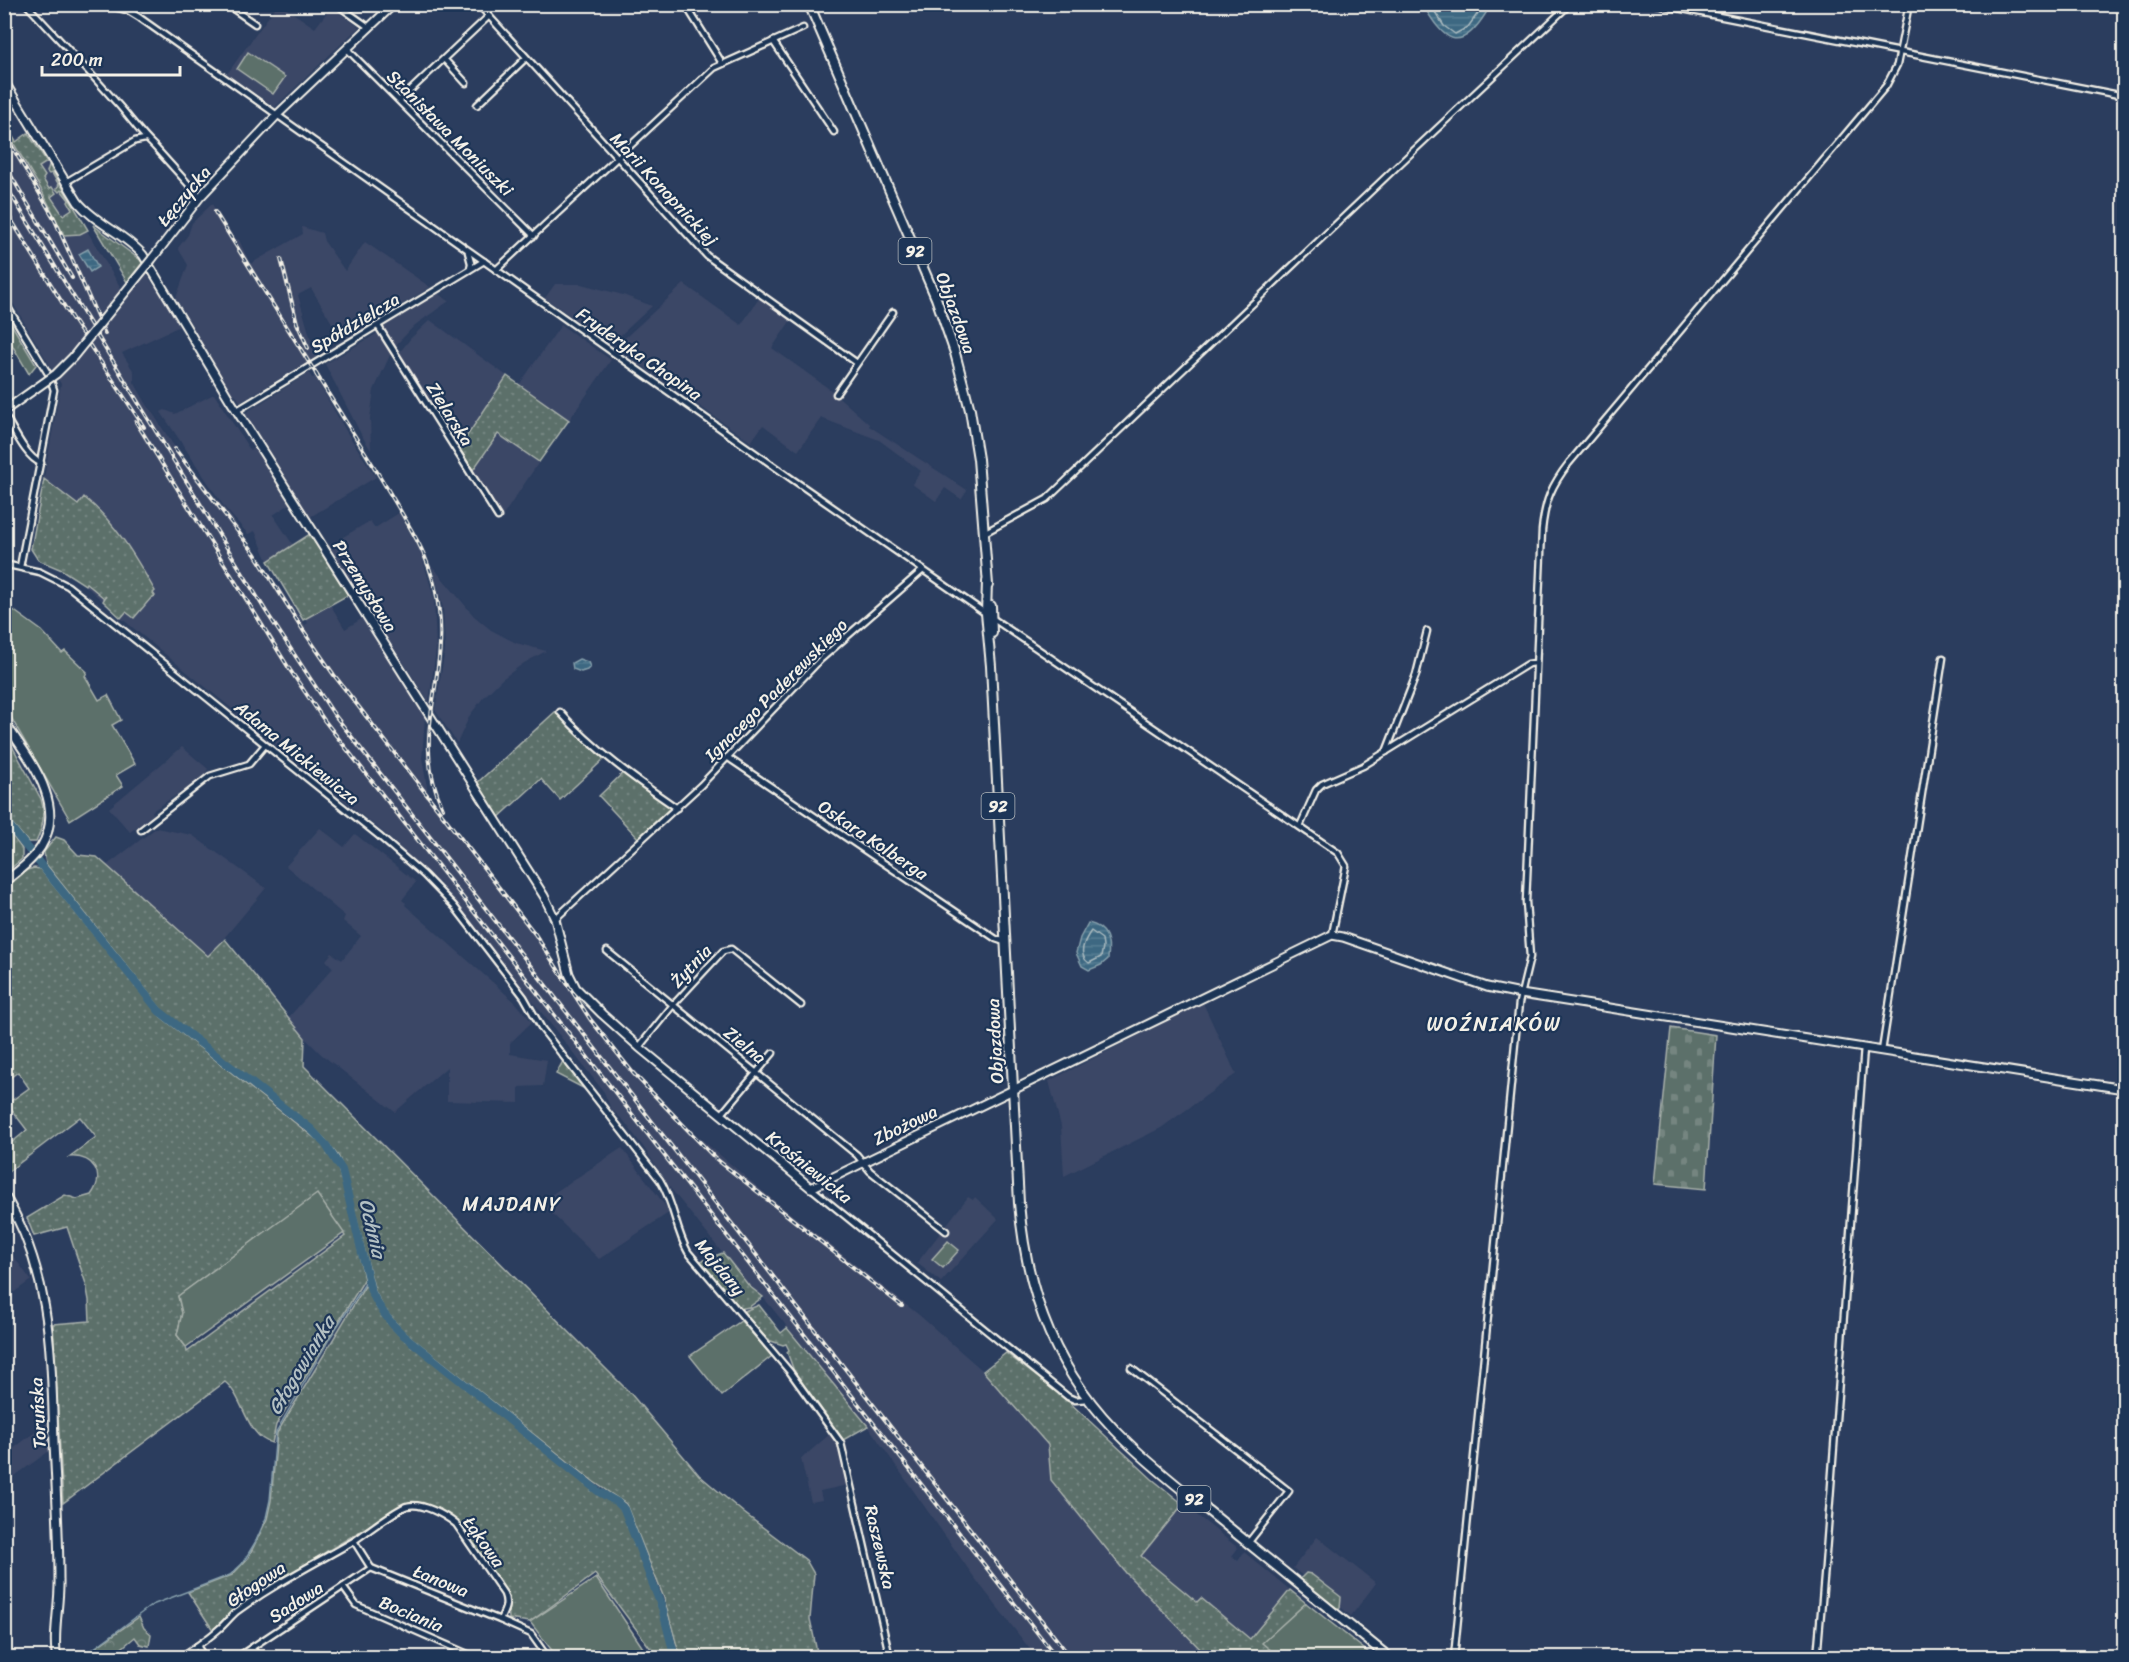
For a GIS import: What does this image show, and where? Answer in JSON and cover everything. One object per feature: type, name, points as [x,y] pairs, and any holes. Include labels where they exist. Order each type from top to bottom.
[{"type":"main road","name":"Objazdowa","points":[[809,4],[936,298],[955,353],[974,435],[981,484],[987,582],[1021,1232],[1028,1272],[1041,1313],[1064,1362],[1089,1400]]},
{"type":"main road","name":"92","points":[[1089,1400],[1112,1427],[1140,1454],[1390,1658]]},
{"type":"street","points":[[26,4],[124,111],[145,139],[200,197]]},
{"type":"street","name":"Fryderyka Chopina","points":[[102,4],[121,7],[132,13],[989,616],[1338,853],[1346,866],[1332,935]]},
{"type":"street","points":[[226,4],[255,24]]},
{"type":"street","points":[[336,4],[370,28]]},
{"type":"street","name":"Łęczycka","points":[[4,412],[56,374],[73,357],[200,197],[278,114],[394,4]]},
{"type":"street","name":"Marii Konopnickiej","points":[[478,4],[707,256],[857,363]]},
{"type":"street","points":[[685,4],[722,63]]},
{"type":"street","points":[[984,532],[1047,499],[1570,4]]},
{"type":"street","points":[[1657,4],[2124,96]]},
{"type":"street","points":[[1454,1658],[1521,994],[1530,957],[1526,902],[1535,663],[1546,500],[1552,486],[1569,463],[1878,96],[1892,76],[1900,52],[1909,4]]},
{"type":"street","points":[[400,100],[489,16]]},
{"type":"street","points":[[496,270],[722,63],[803,28]]},
{"type":"street","points":[[773,41],[834,132]]},
{"type":"street","name":"Stanisława Moniuszki","points":[[347,49],[534,236]]},
{"type":"street","points":[[477,105],[526,58]]},
{"type":"street","points":[[444,59],[466,83]]},
{"type":"street","name":"Przemysłowa","points":[[4,81],[82,207],[137,248],[151,268],[236,411],[544,896],[555,919]]},
{"type":"street","points":[[66,182],[135,141],[145,139]]},
{"type":"street","points":[[467,249],[470,256],[470,269]]},
{"type":"street","name":"Spółdzielcza","points":[[236,411],[484,261]]},
{"type":"street","points":[[4,301],[49,375],[53,384],[54,397],[20,567]]},
{"type":"street","points":[[836,394],[893,312]]},
{"type":"street","name":"Zielarska","points":[[378,326],[498,517]]},
{"type":"street","points":[[4,412],[30,455],[41,463]]},
{"type":"street","name":"Adama Mickiewicza","points":[[4,564],[40,572],[68,586],[379,836],[437,887],[485,946],[533,1011]]},
{"type":"street","name":"Ignacego Paderewskiego","points":[[555,919],[677,808],[820,658],[923,570]]},
{"type":"street","points":[[1386,752],[1416,675],[1428,631]]},
{"type":"street","points":[[1882,1051],[1943,658]]},
{"type":"street","points":[[1300,826],[1316,790],[1322,784],[1363,766],[1528,664],[1535,663]]},
{"type":"street","points":[[560,712],[581,734],[626,772],[677,808]]},
{"type":"street","points":[[4,721],[38,776],[49,800],[51,822],[40,849],[4,882]]},
{"type":"street","points":[[141,830],[210,776],[249,764],[265,745]]},
{"type":"street","name":"Oskara Kolberga","points":[[727,757],[984,931],[1005,942]]},
{"type":"street","name":"Krośniewicka","points":[[555,919],[569,974],[576,988],[602,1014],[811,1188],[1068,1396],[1075,1400],[1089,1400]]},
{"type":"street","points":[[1332,935],[1487,987],[1521,994],[2124,1089]]},
{"type":"street","name":"Zbożowa","points":[[811,1188],[1332,935]]},
{"type":"street","name":"Żytnia","points":[[639,1047],[673,1005],[723,951],[728,949],[801,1005]]},
{"type":"street","name":"Zielna","points":[[607,951],[857,1155],[870,1171],[946,1231]]},
{"type":"street","name":"Majdany","points":[[533,1011],[542,1029],[660,1180],[669,1195],[678,1230],[688,1252],[782,1361],[841,1443]]},
{"type":"street","points":[[1817,1658],[1826,1566],[1864,1048]]},
{"type":"street","points":[[721,1114],[773,1053]]},
{"type":"street","name":"Toruńska","points":[[4,1194],[22,1224],[32,1252],[46,1316],[52,1393],[59,1579],[57,1658]]},
{"type":"street","points":[[1131,1368],[1289,1491],[1248,1542]]},
{"type":"street","name":"Raszewska","points":[[841,1443],[890,1658]]},
{"type":"street","name":"Łąkowa","points":[[354,1541],[406,1506],[418,1506],[448,1517],[456,1524],[504,1594],[506,1608],[500,1620]]},
{"type":"street","points":[[354,1541],[371,1568]]},
{"type":"street","name":"Głogowa","points":[[179,1658],[219,1629],[235,1613],[302,1569],[354,1541]]},
{"type":"street","name":"Sadowa","points":[[236,1658],[371,1568]]},
{"type":"street","name":"Łanowa","points":[[371,1568],[500,1620]]},
{"type":"street","name":"Bociania","points":[[343,1587],[356,1605],[477,1658]]},
{"type":"street","points":[[500,1620],[531,1634],[548,1658]]},
{"type":"street","points":[[197,1646],[205,1658]]},
{"type":"street","points":[[251,1648],[260,1658]]},
{"type":"shaded area","points":[[277,5],[281,5],[315,28],[331,7],[359,27],[275,107],[227,74]]},
{"type":"shaded area","points":[[4,122],[15,140],[28,133],[31,136],[122,290],[143,267],[154,286],[157,286],[180,326],[122,353],[134,372],[134,382],[146,403],[172,443],[232,518],[305,625],[308,623],[305,619],[330,604],[345,629],[363,618],[425,716],[422,758],[428,793],[542,941],[572,990],[611,1043],[647,1085],[694,1133],[767,1195],[919,1315],[990,1377],[1048,1445],[1051,1480],[1126,1573],[1208,1657],[1036,1657],[974,1577],[868,1426],[763,1297],[749,1286],[671,1189],[624,1121],[611,1109],[604,1092],[439,882],[384,833],[121,618],[87,587],[62,570],[38,560],[31,549],[61,384],[5,290]]},
{"type":"shaded area","points":[[212,204],[234,240],[239,240],[250,264],[303,234],[302,227],[322,233],[324,241],[345,271],[365,242],[430,287],[348,338],[340,325],[335,328],[311,288],[298,295],[316,357],[240,402],[235,394],[233,395],[176,298],[188,265],[178,248],[188,235],[192,223]]},
{"type":"shaded area","points":[[555,284],[581,284],[623,295],[652,306],[611,344],[545,298]]},
{"type":"shaded area","points":[[684,284],[741,325],[760,297],[791,320],[772,348],[832,391],[869,426],[967,490],[961,499],[945,488],[936,501],[912,484],[921,471],[879,440],[821,418],[798,451],[763,425],[751,442],[615,347]]},
{"type":"shaded area","points":[[437,293],[449,301],[415,325],[395,346],[383,326]]},
{"type":"shaded area","points":[[430,320],[507,376],[459,448],[399,353]]},
{"type":"shaded area","points":[[561,325],[611,360],[569,420],[519,385]]},
{"type":"shaded area","points":[[378,333],[391,353],[374,390],[370,418],[371,450],[325,364]]},
{"type":"shaded area","points":[[309,373],[312,378],[315,377],[376,477],[310,517],[245,413]]},
{"type":"shaded area","points":[[214,394],[248,447],[251,450],[255,448],[290,504],[273,515],[293,545],[268,561],[255,531],[248,534],[225,508],[161,412],[165,410],[175,414]]},
{"type":"shaded area","points":[[498,434],[539,462],[502,517],[473,470]]},
{"type":"shaded area","points":[[399,513],[421,553],[434,598],[436,650],[429,702],[328,546],[370,521],[375,528]]},
{"type":"shaded area","points":[[432,566],[474,616],[491,630],[516,643],[546,651],[502,679],[483,698],[470,715],[457,743],[435,710],[445,650],[443,608]]},
{"type":"shaded area","points":[[182,747],[208,769],[205,774],[152,811],[153,814],[130,832],[109,808]]},
{"type":"shaded area","points":[[156,828],[192,835],[266,888],[209,956],[106,866]]},
{"type":"shaded area","points":[[320,828],[344,847],[355,834],[416,882],[402,900],[406,903],[405,905],[516,1003],[532,1022],[510,1043],[510,1054],[547,1060],[543,1086],[519,1087],[519,1103],[447,1101],[447,1067],[395,1112],[321,1054],[305,1038],[288,1018],[333,968],[326,960],[332,953],[342,960],[361,936],[343,921],[345,916],[286,866]]},
{"type":"shaded area","points":[[1203,1003],[1236,1074],[1161,1128],[1064,1176],[1061,1126],[1049,1081]]},
{"type":"shaded area","points":[[622,1148],[670,1212],[599,1259],[540,1202]]},
{"type":"shaded area","points":[[968,1197],[973,1200],[975,1197],[998,1219],[941,1282],[917,1263]]},
{"type":"shaded area","points":[[4,1244],[31,1280],[5,1299],[4,1299]]},
{"type":"shaded area","points":[[51,1420],[52,1449],[12,1478],[5,1468],[5,1455]]},
{"type":"shaded area","points":[[830,1434],[839,1446],[848,1485],[820,1491],[822,1500],[811,1502],[801,1459]]},
{"type":"shaded area","points":[[1183,1504],[1238,1548],[1232,1556],[1238,1561],[1244,1552],[1290,1590],[1250,1639],[1201,1598],[1197,1602],[1141,1556]]},
{"type":"shaded area","points":[[1317,1537],[1376,1583],[1351,1616],[1293,1568]]},
{"type":"green space","points":[[248,52],[285,77],[273,94],[237,69]]},
{"type":"green space","points":[[28,133],[47,162],[39,167],[49,189],[52,187],[56,193],[51,197],[63,215],[72,209],[69,200],[61,190],[59,192],[56,189],[59,185],[52,173],[47,172],[49,165],[88,230],[80,234],[64,235],[41,189],[11,139],[13,137],[16,142]]},
{"type":"green space","points":[[93,225],[143,262],[127,282]]},
{"type":"green space","points":[[4,312],[36,365],[29,374],[5,333]]},
{"type":"green space","points":[[507,376],[569,420],[539,462],[498,434],[473,470],[459,448]]},
{"type":"green space","points":[[44,479],[78,505],[84,497],[106,518],[132,553],[155,591],[153,593],[155,596],[134,618],[126,612],[121,618],[103,601],[106,596],[104,598],[86,583],[85,585],[62,570],[38,560],[31,549]]},
{"type":"green space","points":[[310,534],[348,595],[303,620],[268,561]]},
{"type":"green space","points":[[5,604],[42,631],[62,653],[65,651],[87,672],[85,676],[99,700],[108,695],[121,720],[112,725],[135,764],[116,775],[123,786],[70,820],[5,707]]},
{"type":"green space","points":[[556,711],[572,729],[606,757],[560,800],[541,779],[498,818],[477,783]]},
{"type":"green space","points":[[5,733],[41,799],[43,821],[36,842],[28,842],[5,815]]},
{"type":"green space","points":[[624,772],[672,806],[638,838],[599,796]]},
{"type":"green space","points":[[5,826],[22,849],[22,859],[5,873],[5,856],[9,848],[5,842]]},
{"type":"green space","points":[[56,837],[64,840],[78,855],[97,857],[208,956],[225,939],[305,1038],[304,1066],[631,1394],[699,1475],[806,1560],[814,1574],[810,1619],[817,1652],[792,1658],[680,1657],[664,1598],[626,1504],[594,1482],[402,1330],[385,1310],[375,1291],[339,1157],[310,1125],[162,1010],[46,864],[44,852]]},
{"type":"green space","points":[[40,869],[161,1017],[322,1144],[337,1165],[353,1222],[364,1280],[276,1425],[272,1443],[256,1433],[237,1397],[225,1382],[63,1503],[53,1324],[90,1321],[89,1300],[67,1227],[34,1236],[27,1218],[65,1195],[77,1199],[91,1195],[97,1180],[95,1168],[85,1159],[69,1157],[96,1137],[80,1117],[5,1174],[5,1148],[27,1130],[7,1104],[29,1088],[18,1072],[7,1080],[5,1077],[5,1001],[9,997],[4,990],[5,889],[27,870]],"holes":[[[317,1195],[345,1236],[187,1352],[177,1335],[182,1313],[178,1296]]]},
{"type":"green space","points":[[1671,1028],[1716,1035],[1706,1189],[1655,1184]]},
{"type":"green space","points":[[563,1061],[585,1089],[556,1074]]},
{"type":"green space","points":[[317,1194],[344,1233],[186,1347],[177,1335],[182,1313],[178,1296]]},
{"type":"green space","points":[[948,1241],[959,1250],[943,1268],[932,1259]]},
{"type":"green space","points":[[723,1253],[749,1286],[763,1297],[749,1307],[739,1309],[699,1260]]},
{"type":"green space","points":[[365,1286],[369,1289],[376,1307],[395,1331],[625,1514],[652,1584],[673,1657],[657,1657],[595,1574],[530,1622],[509,1619],[508,1599],[455,1520],[414,1502],[403,1505],[298,1569],[226,1617],[213,1630],[188,1592],[232,1575],[248,1558],[267,1519],[271,1501],[277,1433]]},
{"type":"green space","points":[[759,1305],[781,1333],[787,1328],[868,1426],[843,1440],[794,1371],[786,1344],[768,1340],[742,1312]]},
{"type":"green space","points":[[741,1321],[772,1356],[722,1396],[690,1356]]},
{"type":"green space","points":[[1006,1353],[1068,1401],[1152,1479],[1183,1504],[1141,1556],[1197,1602],[1201,1598],[1250,1639],[1290,1590],[1306,1603],[1263,1643],[1279,1657],[1259,1657],[1253,1653],[1248,1657],[1208,1657],[1126,1573],[1051,1480],[1048,1445],[983,1371]]},
{"type":"green space","points":[[1306,1573],[1311,1574],[1341,1597],[1340,1608],[1334,1608],[1300,1579]]},
{"type":"green space","points":[[596,1578],[649,1657],[557,1657],[530,1622]]},
{"type":"green space","points":[[1306,1603],[1374,1657],[1279,1657],[1262,1643]]},
{"type":"green space","points":[[139,1617],[144,1628],[151,1634],[149,1646],[140,1644],[135,1637],[111,1657],[69,1657],[89,1652]]},
{"type":"water","points":[[1423,5],[1482,5],[1486,13],[1468,35],[1460,39],[1452,38],[1438,27]]},
{"type":"water","points":[[88,249],[98,267],[90,272],[79,254]]},
{"type":"water","points":[[579,659],[588,662],[590,667],[587,670],[581,672],[573,669],[572,663]]},
{"type":"water","points":[[1088,923],[1104,932],[1109,947],[1108,959],[1089,970],[1082,966],[1076,953],[1080,938]]},
{"type":"waterway","name":"Ochnia","points":[[4,819],[159,1011],[311,1129],[326,1145],[342,1170],[371,1291],[392,1324],[599,1492],[617,1502],[624,1509],[662,1608],[675,1658]]},
{"type":"waterway","name":"Głogowianka","points":[[81,1658],[152,1605],[230,1575],[242,1564],[266,1518],[270,1500],[276,1432],[331,1336],[368,1279]]},
{"type":"railway","points":[[4,133],[54,218],[105,334]]},
{"type":"railway","points":[[4,164],[72,278]]},
{"type":"railway","points":[[4,183],[267,613],[333,713],[1071,1658]]},
{"type":"railway","points":[[4,208],[71,317],[144,427]]},
{"type":"railway","points":[[215,212],[320,380]]},
{"type":"railway","points":[[281,259],[297,323],[308,348]]},
{"type":"railway","points":[[316,374],[405,519],[421,548],[432,577],[439,611],[440,637],[429,733],[429,758],[433,782],[443,808]]},
{"type":"railway","points":[[136,422],[290,670],[324,720],[1057,1658]]},
{"type":"railway","points":[[175,449],[255,554],[334,675],[535,934],[590,1019],[633,1073],[715,1158],[902,1306]]},
{"type":"district","name":"WOŹNIAKÓW","points":[[1494,1024]]},
{"type":"district","name":"MAJDANY","points":[[512,1204]]}]
